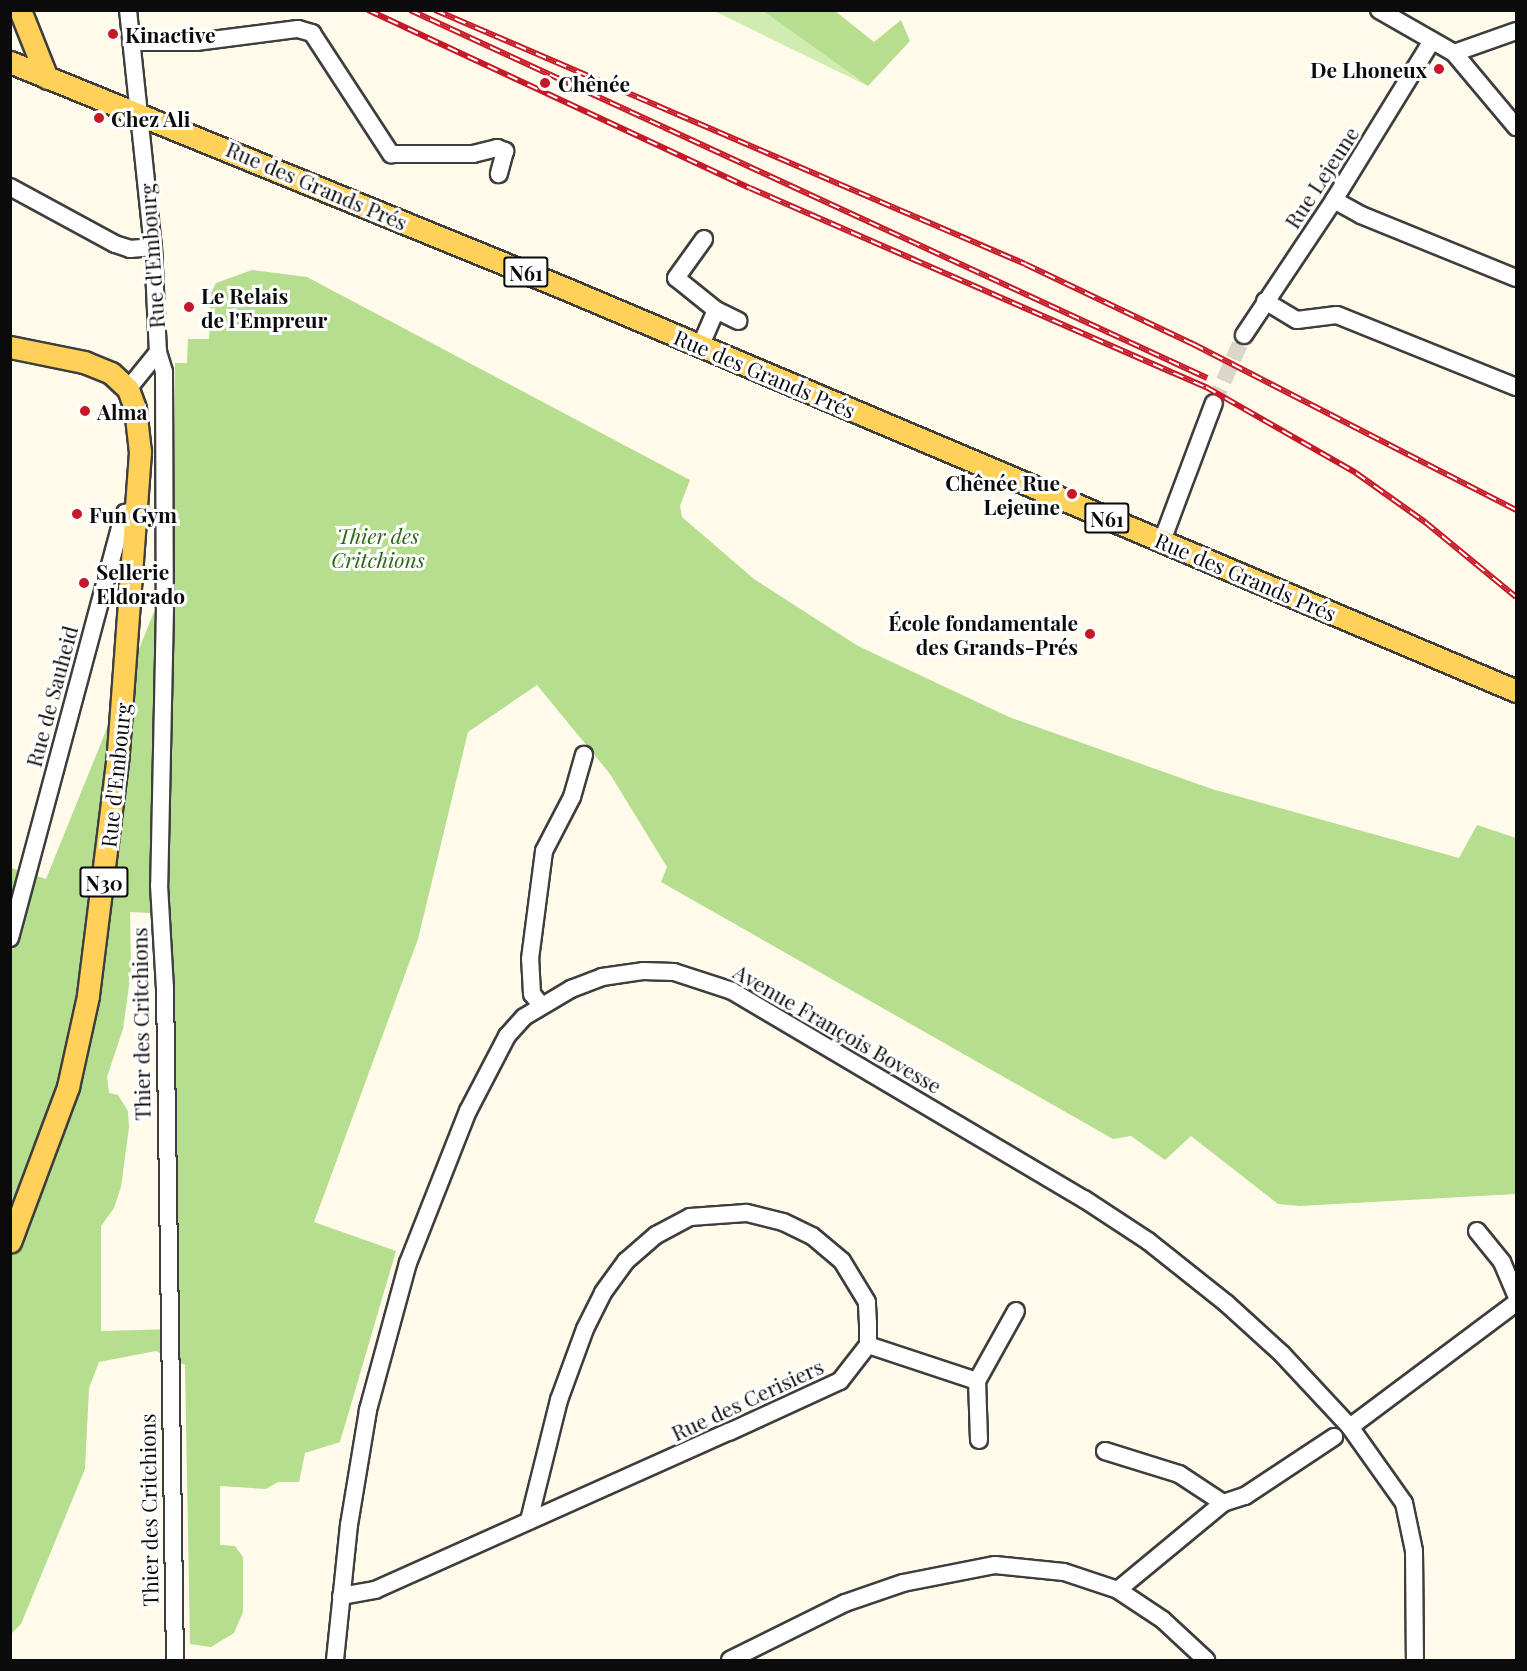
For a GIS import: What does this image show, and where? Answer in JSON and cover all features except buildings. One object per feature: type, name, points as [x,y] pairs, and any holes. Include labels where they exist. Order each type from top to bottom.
[{"type":"main road","points":[[20,10],[47,78]]},
{"type":"main road","name":"Rue des Grands Prés","points":[[10,62],[139,112],[1516,691]]},
{"type":"main road","points":[[10,347],[97,366],[128,389]]},
{"type":"main road","name":"N30","points":[[128,389],[135,408],[140,460],[138,511]]},
{"type":"main road","name":"Rue d'Embourg","points":[[10,1242],[68,1087],[88,996],[118,754],[138,511]]},
{"type":"street","name":"Rue d'Embourg","points":[[128,10],[153,247],[158,352],[128,389]]},
{"type":"street","points":[[1379,10],[1454,52],[1516,127]]},
{"type":"street","points":[[132,42],[196,42],[298,29],[312,33],[391,154],[473,154],[497,148],[506,151],[499,174]]},
{"type":"street","points":[[1454,52],[1516,31]]},
{"type":"street","name":"Rue Lejeune","points":[[1244,335],[1334,200],[1432,41]]},
{"type":"street","points":[[10,187],[115,244],[130,249],[153,247]]},
{"type":"street","points":[[1334,200],[1361,215],[1516,278]]},
{"type":"street","points":[[704,239],[676,278],[716,310],[739,321]]},
{"type":"street","points":[[1265,301],[1297,320],[1337,315],[1516,387]]},
{"type":"street","points":[[700,347],[716,310]]},
{"type":"street","name":"Thier des Critchions","points":[[158,352],[164,372],[165,409],[159,885],[165,988],[175,1660]]},
{"type":"street","points":[[1162,541],[1214,402]]},
{"type":"street","name":"Rue de Sauheid","points":[[10,938],[122,519],[125,513],[138,511]]},
{"type":"street","points":[[541,1005],[532,994],[530,959],[544,850],[572,797],[584,755]]},
{"type":"street","name":"Avenue François Bovesse","points":[[335,1660],[341,1596],[368,1410],[408,1263],[488,1069],[512,1031],[541,1005],[602,977],[643,971],[674,972],[732,991],[1074,1193],[1148,1241],[1226,1303],[1282,1354],[1350,1427],[1404,1503],[1412,1527],[1415,1660]]},
{"type":"street","points":[[529,1520],[559,1400],[603,1293],[626,1261],[656,1236],[690,1217],[746,1213],[783,1222],[812,1236],[842,1261],[857,1281],[867,1302],[868,1345],[977,1381]]},
{"type":"street","points":[[1477,1231],[1502,1262],[1516,1295]]},
{"type":"street","points":[[1350,1427],[1516,1303]]},
{"type":"street","points":[[979,1440],[977,1381],[1016,1311]]},
{"type":"street","name":"Rue des Cerisiers","points":[[341,1596],[375,1590],[840,1381],[868,1345]]},
{"type":"street","points":[[1118,1590],[1223,1503],[1245,1496],[1334,1437]]},
{"type":"street","points":[[1105,1451],[1179,1474],[1223,1503]]},
{"type":"street","points":[[730,1660],[845,1603],[903,1582],[982,1566],[1064,1572],[1118,1590],[1163,1620],[1206,1660]]},
{"type":"green space","points":[[714,11],[763,11],[868,86]]},
{"type":"green space","points":[[763,11],[835,11],[874,42],[901,20],[910,41],[868,86]]},
{"type":"green space","name":"Thier des Critchions","points":[[252,270],[307,277],[690,480],[680,506],[682,517],[754,579],[858,646],[1009,717],[1212,789],[1459,858],[1477,825],[1516,838],[1516,1194],[1300,1206],[1278,1204],[1191,1136],[1165,1160],[1131,1136],[1113,1139],[661,882],[667,867],[610,774],[537,685],[468,732],[418,939],[314,1222],[396,1251],[340,1442],[305,1453],[299,1482],[278,1482],[266,1489],[220,1486],[220,1545],[235,1546],[243,1557],[243,1612],[234,1633],[211,1647],[190,1644],[185,1365],[156,1351],[99,1362],[89,1388],[85,1469],[21,1624],[11,1634],[11,868],[46,879],[158,602],[174,537],[175,363],[187,363],[188,339],[209,339],[211,293],[216,283]],"holes":[[[130,912],[168,914],[174,1329],[101,1331],[101,1226],[114,1208],[121,1187],[129,1127],[128,1111],[118,1095],[109,1093],[107,1077],[123,1029],[131,971]]]},
{"type":"tunnel","points":[[1214,403],[1244,335]]},
{"type":"railway","points":[[368,10],[750,188],[1206,387],[1356,473],[1425,522],[1516,597]]},
{"type":"railway","points":[[410,10],[1207,378]]},
{"type":"railway","points":[[435,10],[1025,264],[1193,344],[1516,510]]},
{"type":"place","name":"Kinactive","points":[[113,34]]},
{"type":"place","name":"De Lhoneux","points":[[1439,69]]},
{"type":"place","name":"Chênée","points":[[545,83]]},
{"type":"place","name":"Chez Ali","points":[[99,118]]},
{"type":"place","name":"Le Relais de l'Empreur","points":[[189,307]]},
{"type":"place","name":"Alma","points":[[85,411]]},
{"type":"place","name":"Chênée Rue Lejeune","points":[[1072,494]]},
{"type":"place","name":"Fun Gym","points":[[77,514]]},
{"type":"place","name":"Sellerie Eldorado","points":[[84,583]]},
{"type":"place","name":"École fondamentale des Grands-Prés","points":[[1090,634]]}]
